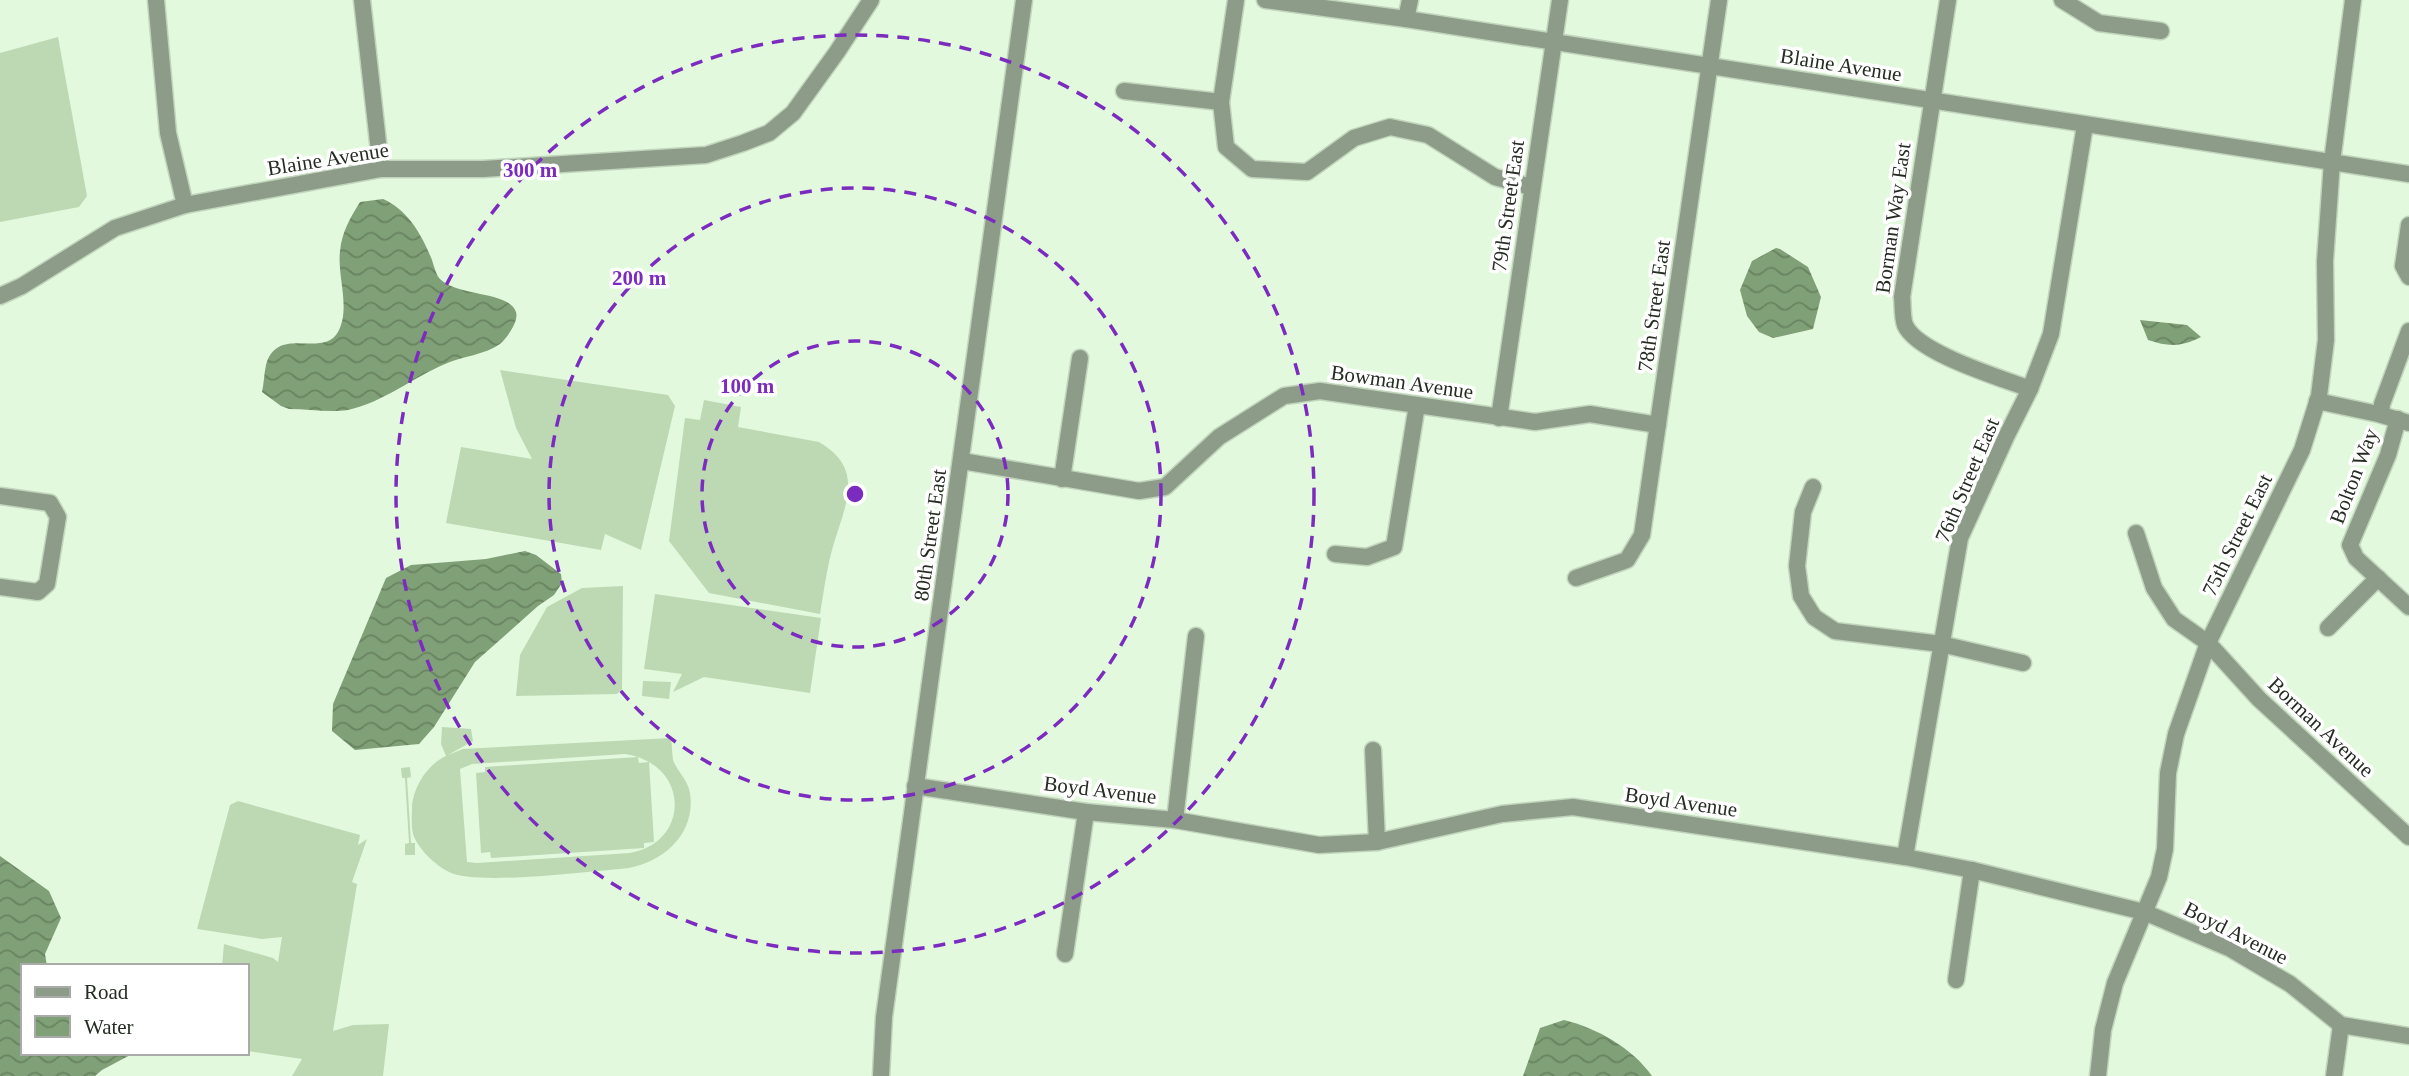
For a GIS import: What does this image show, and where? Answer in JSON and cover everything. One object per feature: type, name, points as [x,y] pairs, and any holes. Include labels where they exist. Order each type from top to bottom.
[{"type":"street","points":[[156,0],[168,133],[185,205]]},
{"type":"street","points":[[362,0],[382,169]]},
{"type":"street","name":"Blaine Avenue","points":[[0,296],[22,286],[115,228],[185,205],[382,169],[483,169],[706,155],[743,144],[769,133],[793,113],[871,0]]},
{"type":"street","name":"80th Street East","points":[[881,1076],[884,1017],[1024,0]]},
{"type":"street","points":[[1236,0],[1221,102],[1226,146],[1252,169],[1307,172],[1354,138],[1390,127],[1429,135],[1495,177],[1531,187]]},
{"type":"street","name":"Blaine Avenue","points":[[1265,0],[1406,19],[2409,174]]},
{"type":"street","points":[[1406,19],[1410,0]]},
{"type":"street","name":"79th Street East","points":[[1499,418],[1560,0]]},
{"type":"street","name":"78th Street East","points":[[1576,578],[1627,559],[1642,535],[1719,0]]},
{"type":"street","name":"Borman Way East","points":[[1948,0],[1902,297],[1905,325],[1923,345],[2030,389]]},
{"type":"street","points":[[2062,0],[2099,23],[2161,31]]},
{"type":"street","name":"75th Street East","points":[[2098,1076],[2104,1030],[2115,983],[2159,877],[2165,849],[2168,773],[2176,734],[2208,643],[2302,450],[2317,401],[2326,340],[2325,261],[2332,162],[2353,0]]},
{"type":"street","points":[[1124,91],[1221,102]]},
{"type":"street","name":"76th Street East","points":[[1905,857],[1960,538],[2030,389],[2051,334],[2085,125]]},
{"type":"street","points":[[2409,225],[2403,266],[2409,276]]},
{"type":"street","points":[[2381,414],[2382,404],[2409,331]]},
{"type":"street","points":[[1062,478],[1080,358]]},
{"type":"street","name":"Bowman Avenue","points":[[962,461],[1139,491],[1165,487],[1219,437],[1284,396],[1320,391],[1535,422],[1590,414],[1658,425]]},
{"type":"street","points":[[2317,401],[2404,421]]},
{"type":"street","points":[[1335,554],[1367,557],[1394,547],[1417,405]]},
{"type":"street","name":"Bolton Way","points":[[2404,421],[2350,545],[2356,558],[2409,607]]},
{"type":"street","points":[[1813,487],[1803,512],[1797,566],[1801,596],[1814,617],[1835,631],[1941,644],[2023,663]]},
{"type":"street","points":[[0,496],[50,503],[58,517],[47,584],[38,592],[0,587]]},
{"type":"street","name":"Borman Avenue","points":[[2136,533],[2154,589],[2174,619],[2208,643],[2259,699],[2409,837]]},
{"type":"street","points":[[2328,628],[2378,579]]},
{"type":"street","points":[[1175,820],[1196,636]]},
{"type":"street","points":[[1373,750],[1377,842]]},
{"type":"street","name":"Boyd Avenue","points":[[915,786],[1086,812],[1175,820],[1319,845],[1377,842],[1502,814],[1573,807],[1905,857],[1972,870],[2144,912],[2231,949],[2290,984],[2341,1025],[2409,1036]]},
{"type":"street","points":[[1065,954],[1086,812]]},
{"type":"street","points":[[1956,980],[1972,870]]},
{"type":"street","points":[[2334,1076],[2341,1025]]},
{"type":"shaded area","points":[[58,37],[87,196],[79,207],[0,222],[0,53]]},
{"type":"shaded area","points":[[500,370],[668,395],[675,406],[641,550],[605,534],[601,550],[446,523],[461,447],[532,459],[516,428]]},
{"type":"shaded area","points":[[704,400],[741,407],[738,427],[819,442],[833,452],[842,464],[847,475],[847,501],[829,561],[820,614],[709,593],[669,541],[685,418],[700,420]]},
{"type":"shaded area","points":[[623,586],[622,689],[617,694],[516,696],[520,655],[547,607],[582,588]]},
{"type":"shaded area","points":[[655,594],[821,618],[810,693],[704,677],[673,692],[682,674],[644,669]]},
{"type":"shaded area","points":[[643,681],[671,682],[669,699],[642,696]]},
{"type":"shaded area","points":[[442,727],[471,729],[473,741],[448,755],[463,749],[671,738],[673,760],[690,793],[688,821],[683,832],[666,852],[629,868],[508,878],[463,876],[449,872],[423,851],[415,840],[412,828],[415,792],[428,770],[446,756],[441,744]],"holes":[[[625,754],[647,761],[662,772],[671,787],[675,804],[672,820],[664,835],[650,846],[630,853],[467,862],[460,769],[472,764]]]},
{"type":"shaded area","points":[[638,757],[639,763],[649,762],[654,842],[644,843],[644,848],[491,858],[490,852],[481,853],[476,773],[485,772],[485,767]]},
{"type":"shaded area","points":[[410,767],[411,777],[407,778],[411,843],[415,843],[415,855],[405,855],[405,844],[409,843],[405,778],[402,778],[401,768]]},
{"type":"shaded area","points":[[238,801],[360,835],[358,845],[367,839],[352,882],[357,884],[333,1031],[353,1025],[389,1024],[383,1076],[292,1076],[302,1059],[248,1051],[248,964],[222,964],[224,944],[273,958],[278,962],[282,937],[262,939],[197,929],[230,805]]},
{"type":"water","points":[[383,199],[400,210],[413,224],[424,241],[440,279],[459,289],[494,297],[512,305],[516,312],[514,324],[509,334],[494,348],[445,364],[386,396],[361,406],[334,411],[289,409],[281,406],[262,392],[266,365],[272,353],[280,346],[322,343],[338,332],[344,303],[340,261],[345,231],[360,202]]},
{"type":"water","points":[[1776,248],[1808,267],[1821,297],[1813,329],[1773,338],[1759,332],[1747,316],[1740,290],[1752,261]]},
{"type":"water","points":[[2140,320],[2187,325],[2201,337],[2181,344],[2155,342],[2148,340]]},
{"type":"water","points":[[525,551],[536,555],[561,574],[562,583],[554,595],[475,662],[434,727],[419,744],[355,750],[332,731],[333,704],[386,578],[411,565],[486,559]]},
{"type":"water","points":[[0,856],[49,891],[61,918],[45,954],[47,964],[21,964],[21,1055],[130,1055],[95,1076],[0,1076]]},
{"type":"water","points":[[1564,1020],[1613,1040],[1652,1076],[1523,1076],[1540,1028]]}]
